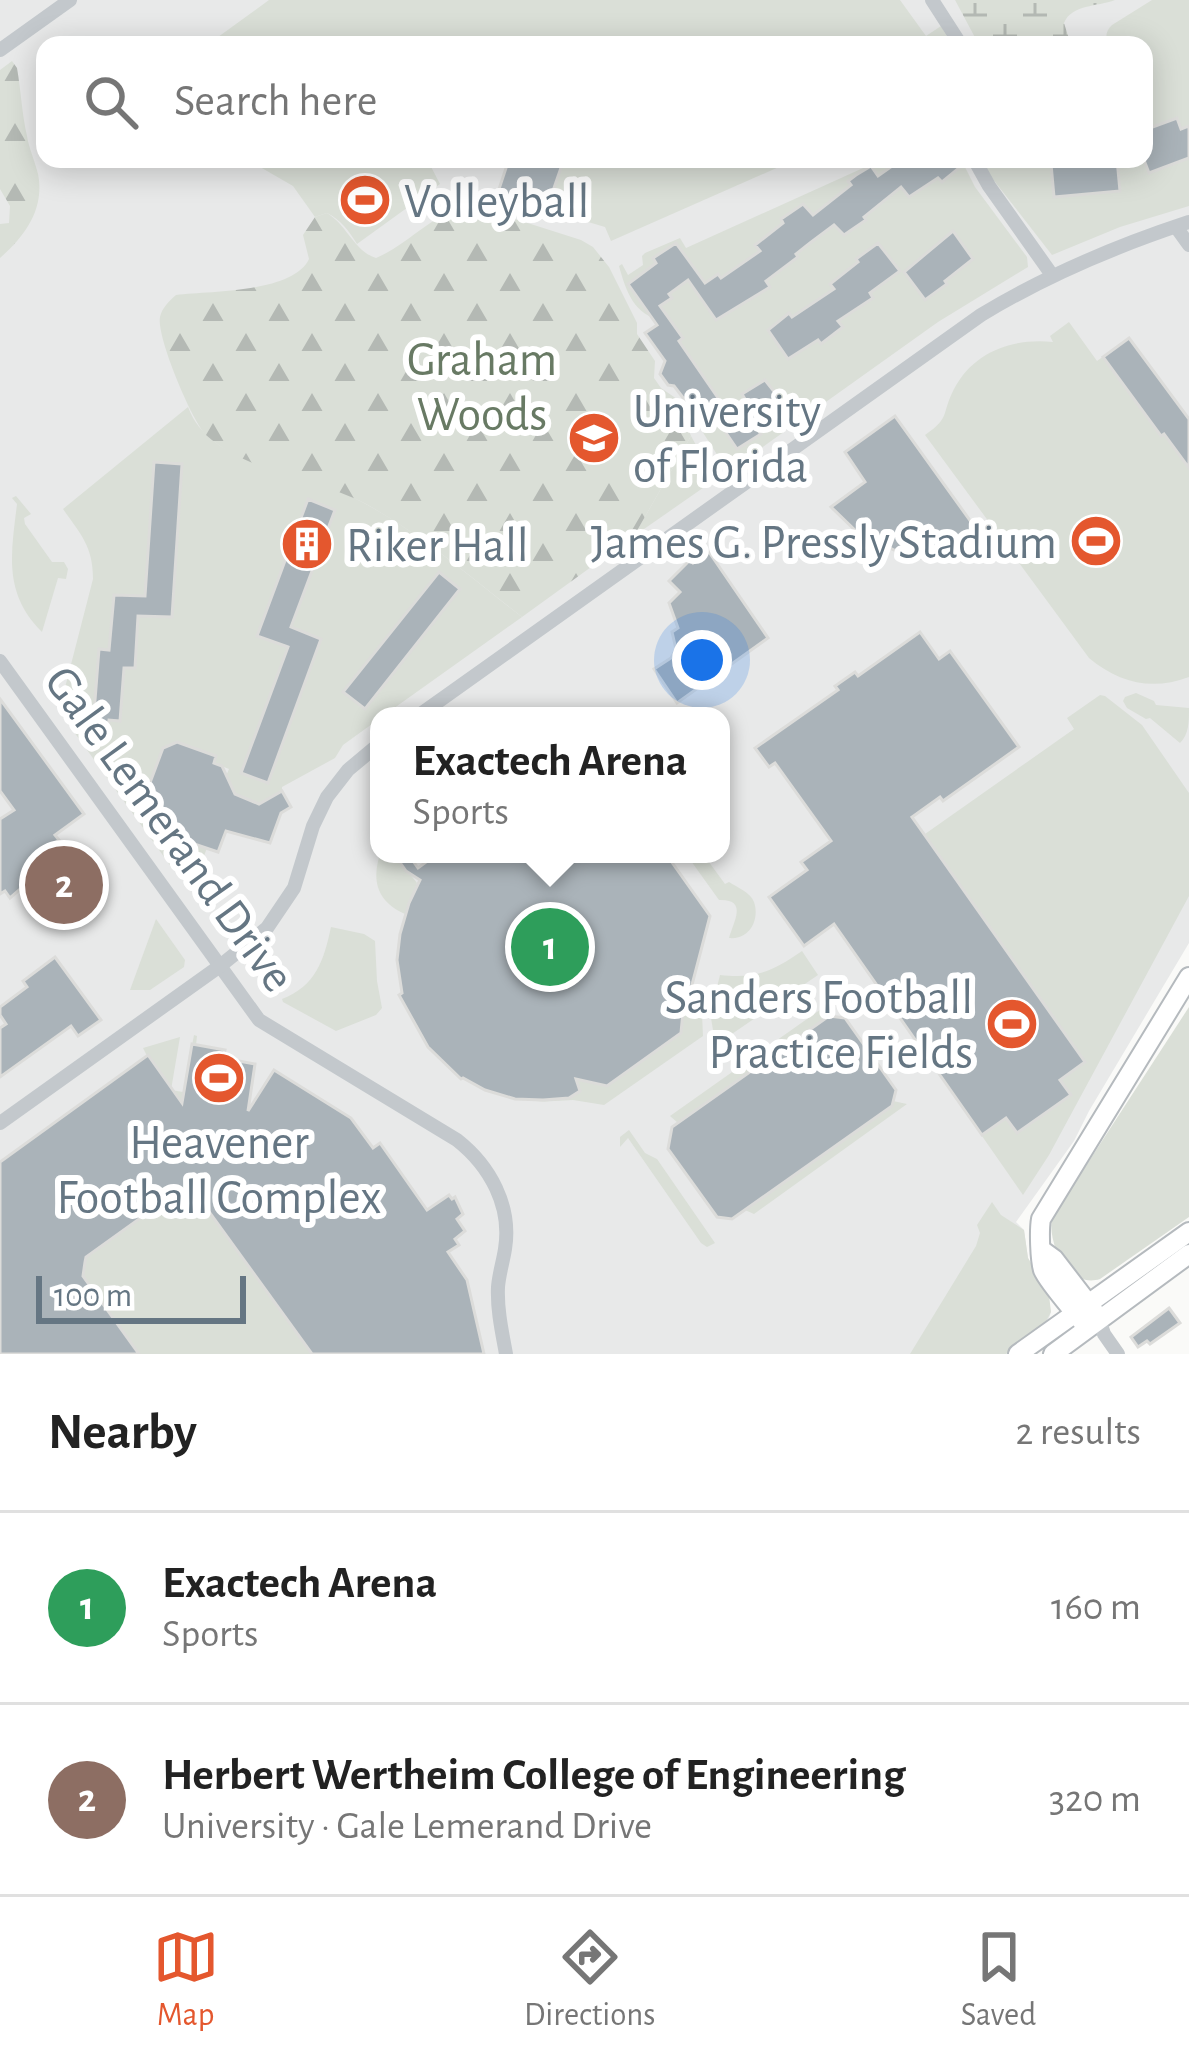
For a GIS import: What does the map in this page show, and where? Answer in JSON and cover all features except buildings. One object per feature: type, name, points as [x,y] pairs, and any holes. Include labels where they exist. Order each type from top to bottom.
[{"type":"main road","points":[[1091,1320],[1054,1259],[1043,1251],[1039,1236],[1047,1207],[1189,977]]},
{"type":"main road","points":[[1053,1354],[1189,1232]]},
{"type":"main road","points":[[1018,1354],[1091,1320],[1189,1254]]},
{"type":"street","points":[[0,50],[70,0]]},
{"type":"street","points":[[932,0],[955,36]]},
{"type":"street","points":[[979,168],[1052,275]]},
{"type":"street","points":[[431,707],[958,331],[1052,275],[1121,245],[1182,224],[1189,245]]},
{"type":"street","name":"Gale Lemerand Drive","points":[[0,661],[263,1023],[457,1141],[482,1165],[497,1190],[505,1221],[498,1287],[506,1354]]},
{"type":"street","points":[[0,1124],[258,937],[294,888],[327,797],[370,751]]},
{"type":"street","points":[[1091,1320],[1118,1354]]},
{"type":"shaded area","name":"University of Florida","points":[[0,0],[1189,0],[1189,943],[1074,1141],[1016,1222],[1024,1230],[1028,1258],[1046,1287],[1051,1312],[1048,1321],[1006,1354],[0,1354]]},
{"type":"green space","points":[[269,0],[900,0],[926,36],[219,36]]},
{"type":"green space","points":[[955,0],[1115,0],[1079,9],[1068,17],[1064,23],[1068,36],[974,36]]},
{"type":"green space","points":[[1152,0],[1189,0],[1189,206],[1052,255],[985,168],[1153,168],[1153,36],[1106,36],[1112,25]]},
{"type":"green space","points":[[941,26],[947,36],[926,36]]},
{"type":"green space","points":[[12,61],[17,68],[39,199],[31,221],[0,258],[0,224],[9,223],[10,206],[0,189],[0,70]]},
{"type":"green space","points":[[262,168],[432,168],[440,184],[357,244],[327,213],[315,217],[293,186]]},
{"type":"green space","points":[[506,168],[777,168],[611,241],[605,227],[497,195]]},
{"type":"green space","points":[[863,168],[966,168],[1027,257],[1028,267],[938,322],[732,469],[725,467],[702,431],[716,417],[709,408],[697,416],[660,374],[665,361],[645,333],[663,320],[638,308],[619,266],[628,275],[643,265],[645,253],[680,238],[686,248]]},
{"type":"green space","name":"Graham Woods","points":[[477,207],[593,247],[609,267],[637,323],[637,334],[655,361],[654,378],[677,399],[691,436],[634,536],[522,617],[387,516],[347,495],[262,467],[206,435],[176,378],[160,327],[162,311],[176,295],[269,284],[300,270],[309,259],[303,235],[315,217],[327,213],[376,258],[435,220]]},
{"type":"green space","name":"James G. Pressly Stadium","points":[[1069,322],[1097,361],[1129,338],[1189,419],[1189,677],[1136,682],[1089,658],[925,435],[942,419],[954,389],[972,365],[1009,345],[1053,342],[1050,336]]},
{"type":"green space","points":[[188,407],[198,425],[229,451],[329,487],[381,513],[522,617],[396,707],[370,707],[370,726],[343,745],[335,758],[259,804],[235,794],[226,776],[229,769],[214,763],[215,756],[177,742],[164,748],[146,796],[154,799],[153,826],[175,843],[172,852],[192,858],[201,834],[207,848],[200,866],[172,868],[59,711],[93,579],[88,549],[63,509]]},
{"type":"green space","points":[[691,436],[710,483],[634,536]]},
{"type":"green space","points":[[16,496],[31,514],[24,518],[25,524],[52,562],[64,562],[68,569],[66,579],[58,578],[42,632],[15,588],[12,556],[17,504],[12,498]]},
{"type":"green space","points":[[1136,693],[1156,705],[1189,708],[1187,732],[1180,743],[1150,718],[1127,708],[1125,697]]},
{"type":"green space","name":"Sanders Football Practice Fields","points":[[1100,695],[1142,725],[1189,793],[1189,896],[1023,1195],[826,912],[928,840],[925,834],[1074,729],[1067,718]]},
{"type":"green space","points":[[378,863],[401,863],[417,883],[405,914],[388,904],[376,874]]},
{"type":"green space","points":[[692,863],[710,863],[725,884],[729,882],[752,899],[756,915],[743,936],[729,938],[736,907],[719,900]]},
{"type":"green space","points":[[156,919],[185,960],[184,967],[150,990],[130,990]]},
{"type":"green space","points":[[331,927],[375,941],[382,1008],[336,1031],[282,999],[311,979]]},
{"type":"green space","points":[[802,951],[818,975],[726,1038],[719,1038],[711,1018],[716,1015],[720,975],[764,972]]},
{"type":"green space","points":[[684,1001],[702,1014],[703,1036],[604,1105],[573,1100],[536,1102],[568,1098],[579,1091],[576,1079],[608,1086],[680,1033]]},
{"type":"green space","points":[[831,1002],[829,1016],[678,1123],[670,1116]]},
{"type":"green space","points":[[1189,1007],[1189,1217],[1100,1279],[1079,1277],[1062,1262],[1053,1240],[1052,1218]]},
{"type":"green space","points":[[194,1035],[196,1045],[225,1050],[224,1058],[255,1064],[249,1108],[274,1070],[351,1118],[373,1147],[380,1143],[429,1212],[449,1195],[455,1197],[463,1214],[457,1219],[465,1231],[455,1238],[459,1245],[448,1253],[467,1280],[484,1354],[0,1354],[0,1162],[147,1056],[143,1048],[180,1037],[171,1090],[183,1092]]},
{"type":"green space","points":[[893,1101],[907,1104],[754,1214],[745,1210],[892,1106]]},
{"type":"green space","points":[[629,1130],[645,1153],[657,1159],[715,1243],[707,1247],[701,1243],[628,1138],[620,1147],[620,1137]]},
{"type":"green space","points":[[992,1202],[1001,1215],[1024,1230],[1028,1258],[1049,1295],[1051,1312],[1043,1327],[1006,1354],[910,1354],[976,1246],[977,1225]]},
{"type":"place","name":"Volleyball","points":[[365,200]]},
{"type":"place","name":"University of Florida","points":[[594,438]]},
{"type":"place","name":"James G. Pressly Stadium","points":[[1096,541]]},
{"type":"place","name":"Riker Hall","points":[[307,544]]},
{"type":"place","name":"Herbert Wertheim College of Engineering","points":[[64,885]]},
{"type":"place","name":"Exactech Arena","points":[[550,947]]},
{"type":"place","name":"Sanders Football Practice Fields","points":[[1012,1024]]},
{"type":"place","name":"Heavener Football Complex","points":[[219,1078]]}]
